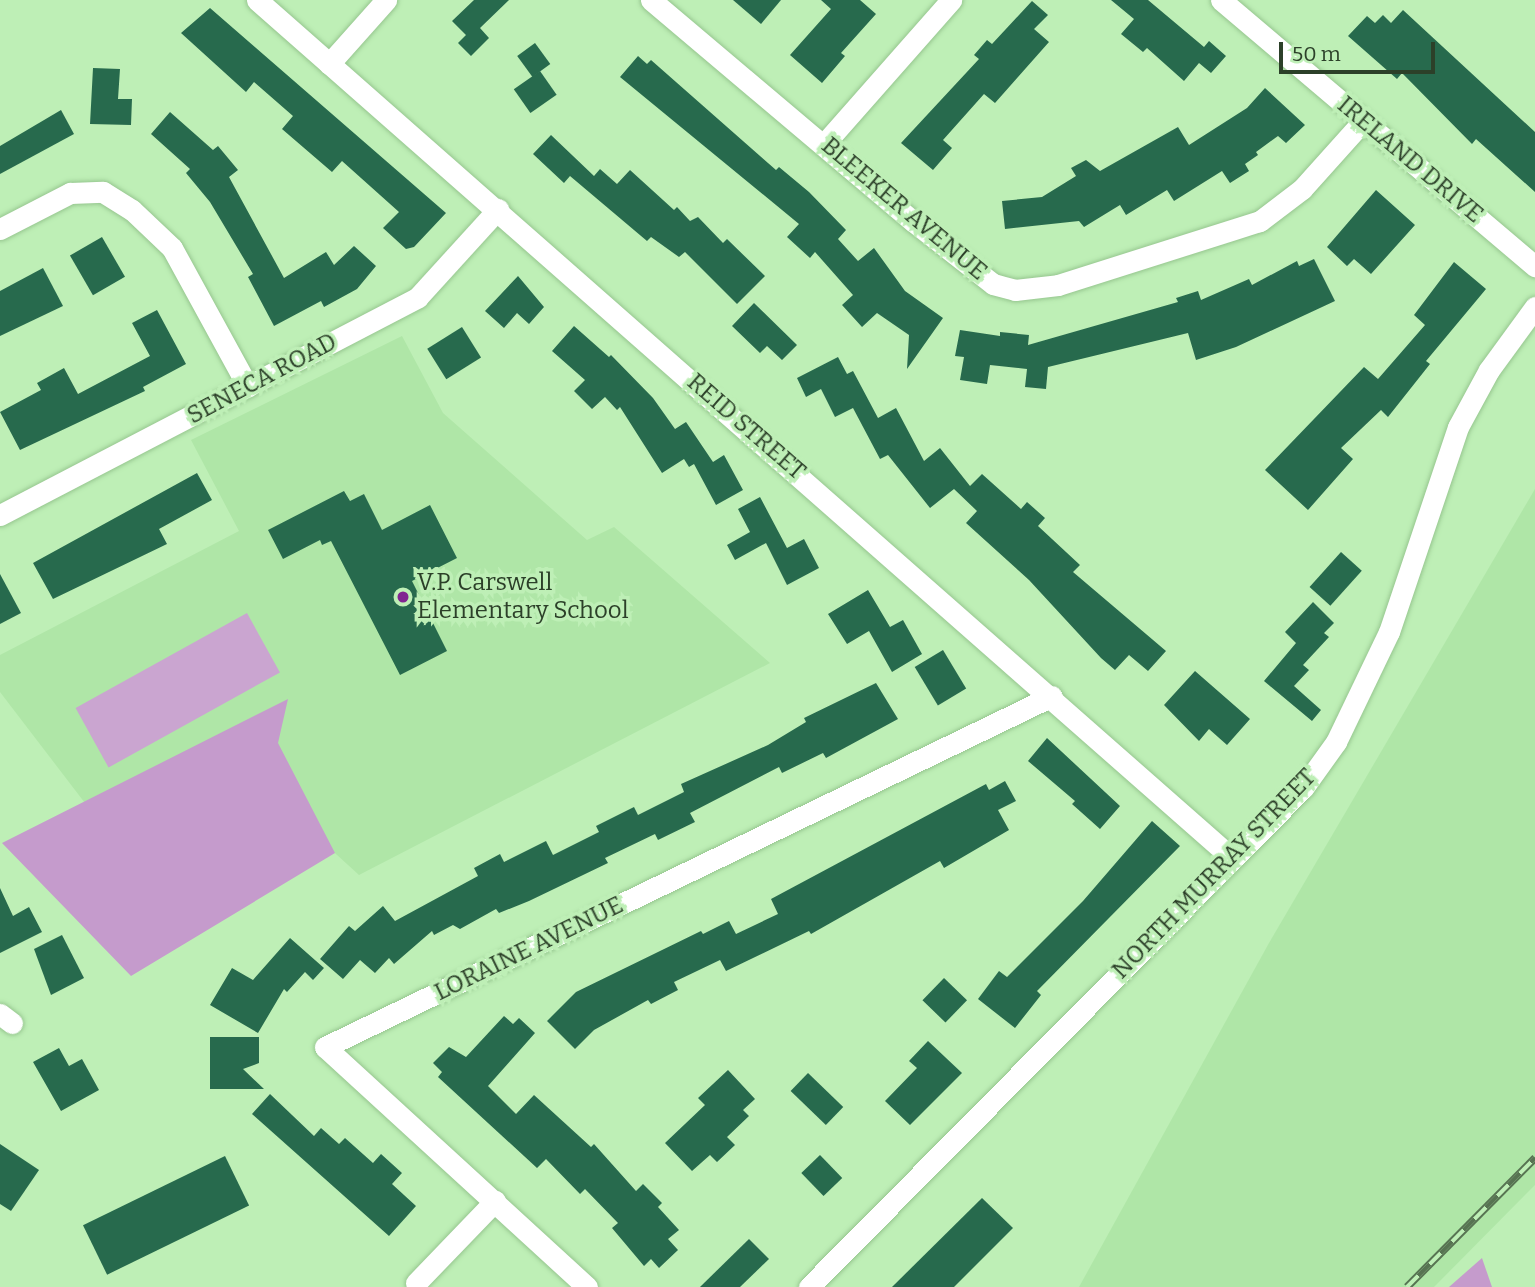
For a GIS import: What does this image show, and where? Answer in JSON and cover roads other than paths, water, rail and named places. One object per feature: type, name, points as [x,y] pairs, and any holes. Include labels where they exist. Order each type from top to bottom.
[{"type":"street","name":"REID STREET","points":[[257,0],[1052,696],[1232,858]]},
{"type":"street","points":[[329,64],[386,0]]},
{"type":"street","name":"BLEEKER AVENUE","points":[[651,0],[977,272],[993,284],[1015,290],[1058,285],[1260,221],[1302,189],[1363,121]]},
{"type":"street","points":[[824,143],[951,0]]},
{"type":"street","name":"IRELAND DRIVE","points":[[1221,0],[1535,266]]},
{"type":"street","points":[[0,229],[70,193],[103,192],[132,210],[172,248],[248,387]]},
{"type":"street","name":"SENECA ROAD","points":[[0,515],[418,297],[498,209]]},
{"type":"street","name":"NORTH MURRAY STREET","points":[[810,1287],[1303,788],[1336,742],[1389,632],[1458,427],[1489,370],[1535,307]]},
{"type":"street","name":"LORAINE AVENUE","points":[[587,1287],[325,1047],[1052,696]]},
{"type":"street","points":[[416,1283],[495,1201]]},
{"type":"railway","points":[[1407,1287],[1535,1158]]},
{"type":"place","name":"V.P. Carswell Elementary School","points":[[403,597]]}]
